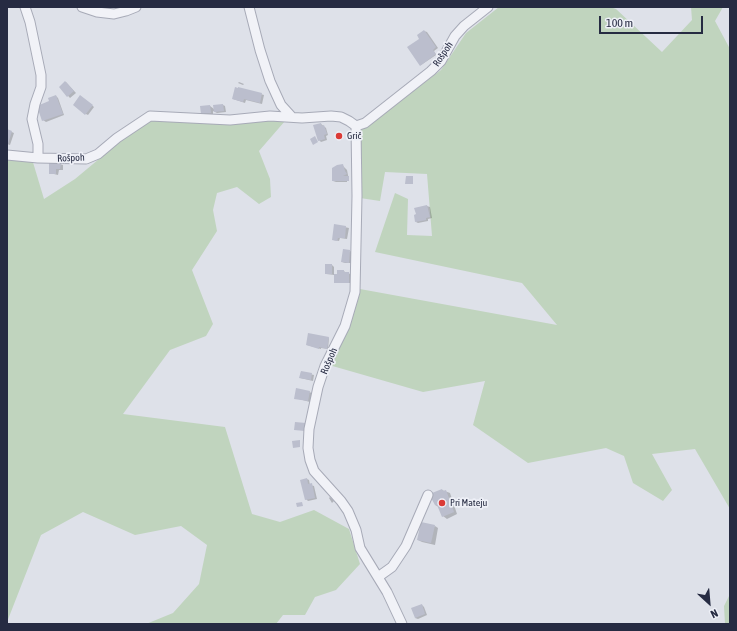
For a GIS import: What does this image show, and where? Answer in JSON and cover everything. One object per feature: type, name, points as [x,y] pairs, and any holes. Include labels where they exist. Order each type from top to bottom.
[{"type":"street","points":[[25,7],[30,22],[41,76],[41,87],[32,119],[38,144],[38,158]]},
{"type":"street","points":[[82,7],[97,12],[114,14],[136,7]]},
{"type":"street","points":[[250,7],[268,76],[281,105],[291,116]]},
{"type":"street","name":"Rošpoh","points":[[356,126],[365,123],[431,71],[441,60],[455,36],[468,22],[488,7]]},
{"type":"street","name":"Rošpoh","points":[[7,155],[38,158],[86,159],[104,150],[117,138],[150,116],[230,120],[270,116],[291,116],[302,118],[320,116],[340,118],[349,121],[356,126]]},
{"type":"street","name":"Rošpoh","points":[[356,126],[357,196],[355,292],[345,326],[325,366],[318,387],[309,429],[308,448],[314,471],[348,511],[356,530],[360,548],[395,607],[402,624]]},
{"type":"street","points":[[378,577],[392,567],[406,546],[428,495]]},
{"type":"green space","points":[[499,7],[610,7],[616,9],[662,52],[692,20],[691,7],[723,7],[715,21],[730,49],[730,509],[695,449],[652,454],[672,490],[663,501],[633,483],[624,456],[606,448],[528,463],[473,425],[485,381],[423,392],[329,365],[347,328],[360,289],[557,325],[522,283],[375,252],[395,193],[408,199],[407,235],[432,236],[427,174],[385,172],[380,201],[360,198],[361,130],[441,70],[466,33]]},
{"type":"green space","points":[[161,118],[254,119],[285,121],[259,151],[270,179],[271,197],[259,204],[237,187],[217,193],[213,210],[217,231],[192,270],[213,324],[206,336],[170,350],[123,414],[225,427],[252,514],[280,522],[314,510],[349,529],[360,564],[336,590],[315,597],[305,615],[283,615],[276,624],[146,624],[173,613],[199,584],[207,545],[181,526],[135,535],[83,512],[41,535],[7,622],[7,157],[32,159],[44,199],[75,179],[105,154],[118,139],[142,124]]},
{"type":"green space","points":[[730,594],[730,624],[725,624],[724,606]]},
{"type":"building","points":[[424,30],[436,47],[433,50],[436,54],[420,66],[407,47],[419,39],[417,35]]},
{"type":"building","points":[[65,81],[74,91],[67,97],[59,87]]},
{"type":"building","points":[[235,87],[262,93],[260,103],[244,99],[243,102],[232,99]]},
{"type":"building","points":[[56,95],[63,114],[42,121],[37,106],[49,101],[48,98]]},
{"type":"building","points":[[80,95],[93,105],[85,115],[73,105]]},
{"type":"building","points":[[223,104],[224,111],[214,112],[213,105]]},
{"type":"building","points":[[210,105],[211,113],[201,114],[200,106]]},
{"type":"building","points":[[321,123],[322,126],[324,125],[327,134],[324,135],[325,139],[318,141],[313,125]]},
{"type":"building","points":[[7,129],[12,131],[7,147]]},
{"type":"building","points":[[315,136],[318,142],[313,145],[310,139]]},
{"type":"building","points":[[49,163],[61,163],[60,169],[56,169],[56,174],[49,174]]},
{"type":"building","points":[[343,164],[347,174],[343,176],[349,176],[349,181],[332,181],[332,168]]},
{"type":"building","points":[[406,176],[413,176],[413,184],[405,184]]},
{"type":"building","points":[[427,205],[430,217],[426,218],[426,220],[415,222],[414,215],[416,214],[414,208]]},
{"type":"building","points":[[334,224],[346,226],[345,238],[338,238],[337,241],[332,240]]},
{"type":"building","points":[[343,249],[350,250],[349,263],[341,262]]},
{"type":"building","points":[[325,264],[332,264],[332,274],[325,274]]},
{"type":"building","points":[[337,270],[349,272],[349,283],[334,283],[334,274],[337,274]]},
{"type":"building","points":[[308,333],[329,337],[327,349],[319,347],[319,349],[306,345]]},
{"type":"building","points":[[301,371],[312,373],[311,380],[299,378]]},
{"type":"building","points":[[296,388],[310,391],[308,401],[294,399]]},
{"type":"building","points":[[295,422],[306,423],[305,431],[294,430]]},
{"type":"building","points":[[300,440],[300,447],[293,448],[292,441]]},
{"type":"building","points":[[307,478],[308,484],[312,483],[315,498],[305,500],[300,480]]},
{"type":"building","points":[[442,489],[443,491],[446,490],[454,512],[442,517],[437,505],[435,505],[430,496],[433,495],[432,493]]},
{"type":"building","points":[[302,502],[303,506],[297,507],[296,503]]},
{"type":"building","points":[[421,522],[435,525],[431,543],[417,540]]},
{"type":"building","points":[[422,604],[425,614],[415,618],[411,608]]},
{"type":"place","name":"Grič","points":[[339,136]]},
{"type":"place","name":"Pri Mateju","points":[[442,503]]}]
